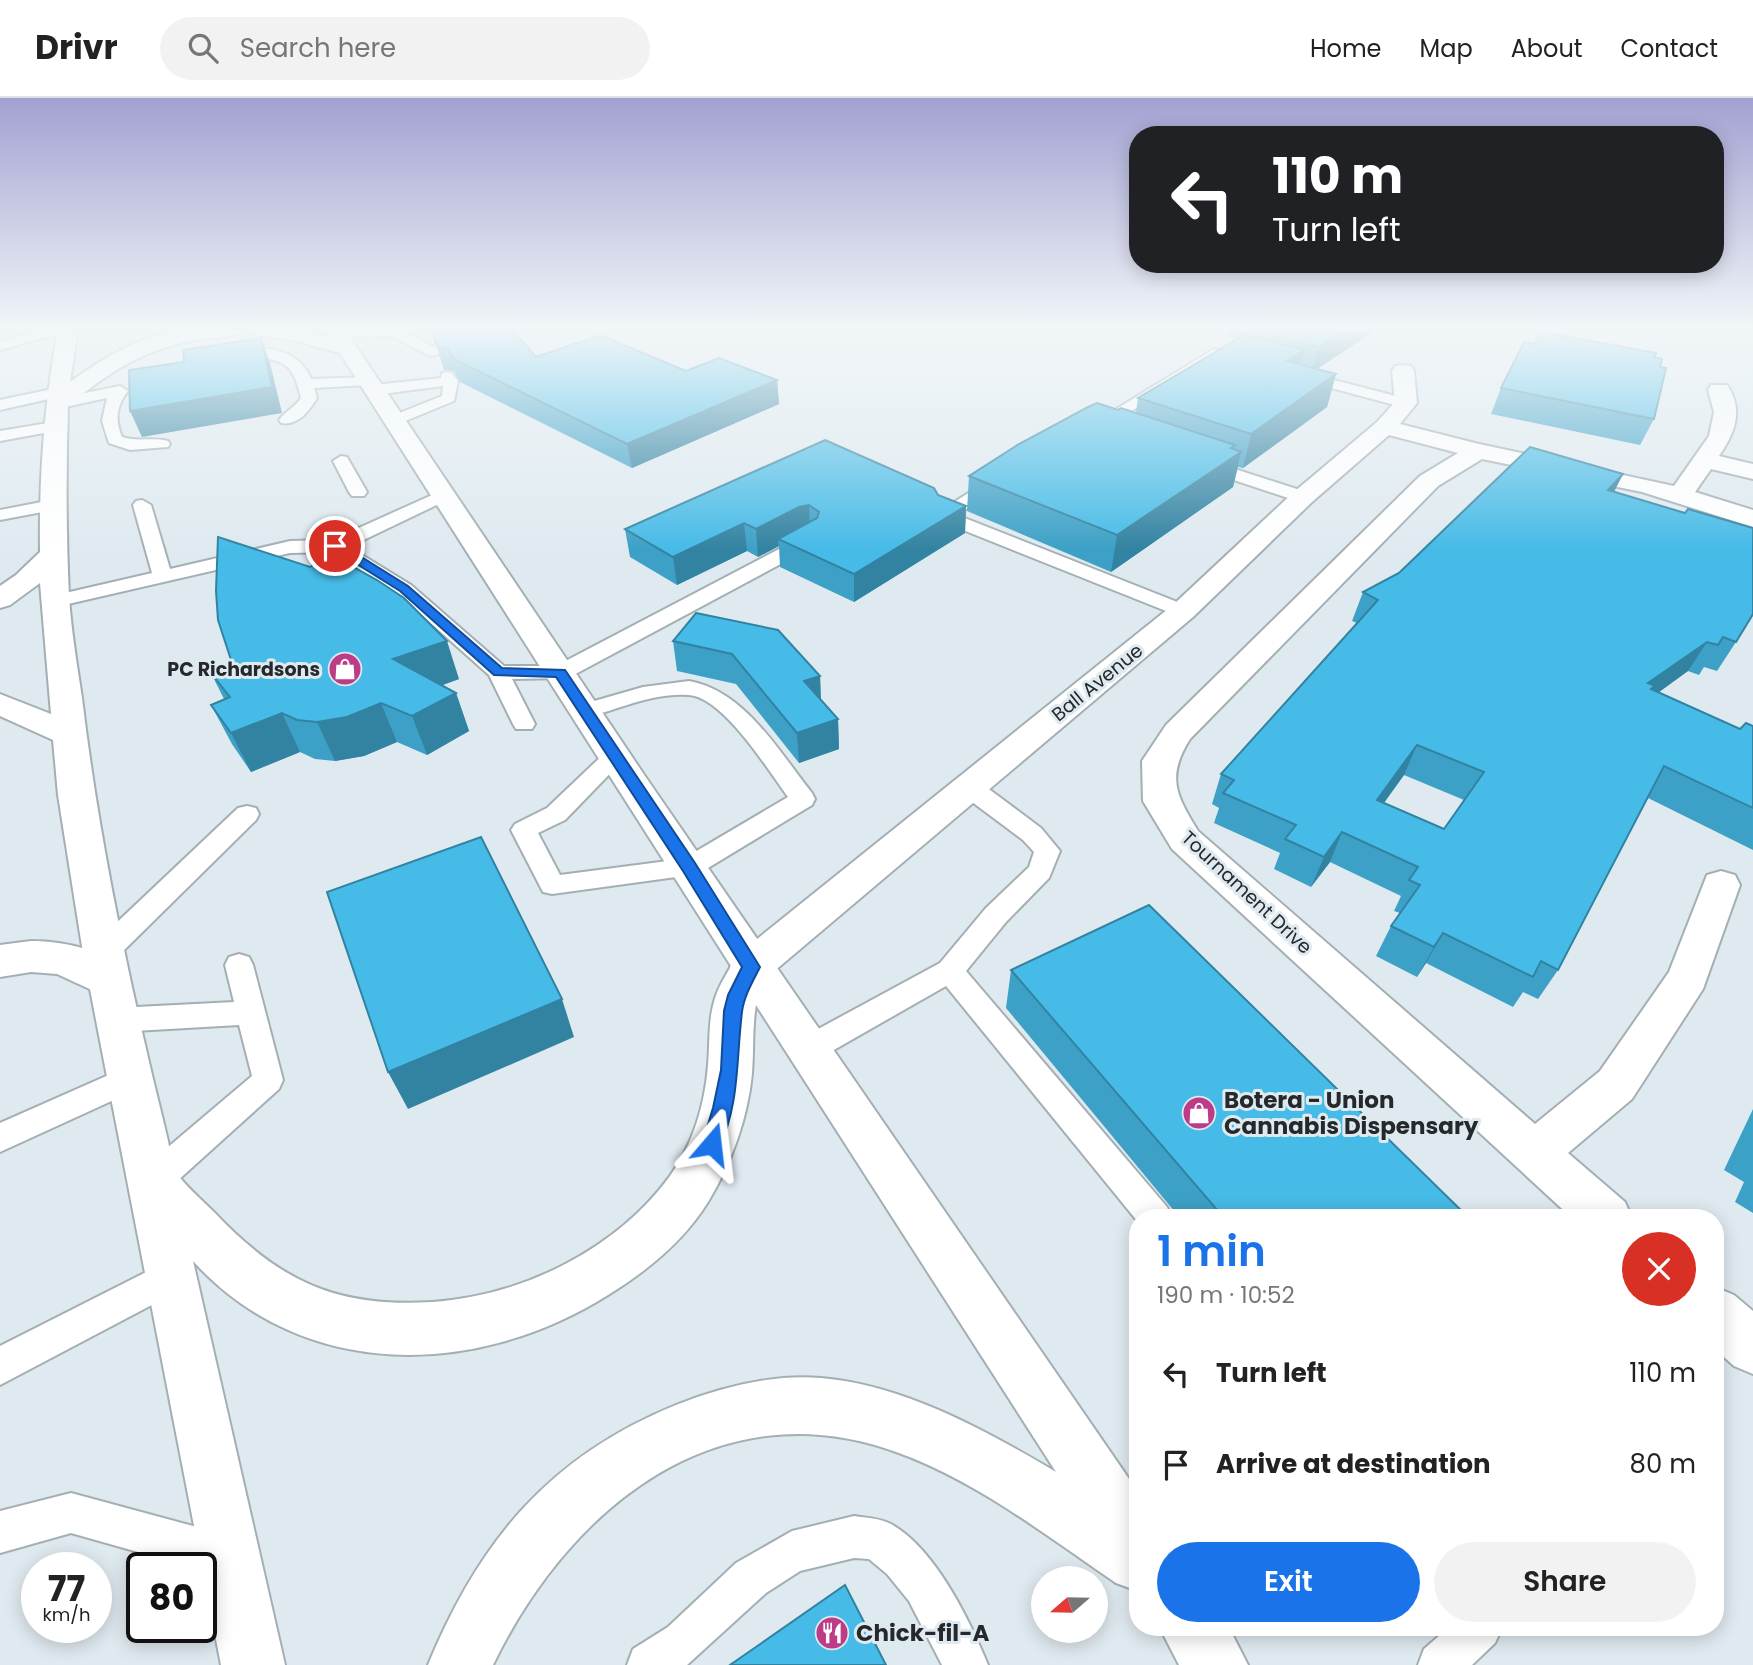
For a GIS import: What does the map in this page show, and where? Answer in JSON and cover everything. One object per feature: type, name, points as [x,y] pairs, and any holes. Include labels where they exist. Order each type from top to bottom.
[{"type":"main road","points":[[57,403],[51,505],[54,601],[68,734],[109,985],[153,1181],[170,1277],[253,1665]]},
{"type":"main road","points":[[56,408],[61,403]]},
{"type":"main road","points":[[382,403],[689,867],[751,967],[1129,1532]]},
{"type":"main road","name":"Ball Avenue","points":[[751,967],[1183,611],[1303,497],[1385,427],[1405,403]]},
{"type":"main road","points":[[1681,494],[1707,460],[1721,436],[1725,412],[1723,403]]},
{"type":"main road","points":[[1385,427],[1478,451],[1681,494],[1753,519]]},
{"type":"main road","name":"Tournament Drive","points":[[1478,451],[1429,481],[1178,732],[1159,761],[1161,801],[1185,839],[1597,1209]]},
{"type":"main road","points":[[1707,460],[1753,472]]},
{"type":"main road","points":[[0,599],[26,581],[54,553]]},
{"type":"main road","points":[[0,704],[68,734]]},
{"type":"main road","points":[[1534,1153],[1616,1085],[1688,978],[1721,885]]},
{"type":"main road","points":[[0,961],[39,957],[77,961],[109,985]]},
{"type":"main road","points":[[153,1181],[228,1260],[253,1282],[283,1301],[321,1317],[399,1331],[479,1325],[517,1314],[557,1297],[625,1255],[658,1227],[681,1200],[712,1144],[723,1108],[730,1070],[733,1011],[737,995],[751,967]]},
{"type":"main road","points":[[1724,1322],[1753,1347]]},
{"type":"main road","points":[[460,1665],[501,1585],[531,1544],[566,1506],[600,1478],[642,1451],[683,1430],[758,1407],[829,1405],[861,1412],[929,1436],[1020,1483],[1129,1555]]},
{"type":"main road","points":[[1197,1636],[1216,1665]]},
{"type":"lane","points":[[0,436],[56,408],[74,403]]},
{"type":"lane","points":[[111,403],[115,440],[130,445],[162,444]]},
{"type":"lane","points":[[287,420],[307,403]]},
{"type":"lane","points":[[393,421],[437,403]]},
{"type":"lane","points":[[1121,436],[1089,430],[1133,403]]},
{"type":"lane","points":[[0,405],[56,408]]},
{"type":"lane","points":[[1186,458],[1303,497]]},
{"type":"lane","points":[[341,461],[358,492]]},
{"type":"lane","points":[[1007,474],[944,516],[1183,611]]},
{"type":"lane","points":[[54,601],[290,547],[335,546],[442,496]]},
{"type":"lane","points":[[0,515],[51,505]]},
{"type":"lane","points":[[142,505],[163,578]]},
{"type":"lane","points":[[498,672],[560,673],[809,541]]},
{"type":"lane","points":[[335,546],[404,589],[498,672],[524,724]]},
{"type":"lane","points":[[585,711],[650,691],[700,689],[722,700],[803,799],[689,867],[552,885],[524,830],[556,814],[615,756]]},
{"type":"lane","points":[[807,1050],[950,971],[996,915],[1040,871],[1047,851],[1032,834],[969,787]]},
{"type":"lane","points":[[247,814],[109,985],[251,1013]]},
{"type":"lane","points":[[153,1181],[268,1080],[239,965]]},
{"type":"lane","points":[[950,971],[1148,1209]]},
{"type":"lane","points":[[0,1138],[129,1079]]},
{"type":"lane","points":[[0,1366],[170,1277]]},
{"type":"lane","points":[[0,1532],[71,1513],[230,1557]]},
{"type":"lane","points":[[649,1665],[683,1642],[751,1578],[792,1552],[854,1537],[877,1539],[902,1559],[924,1586],[966,1665]]},
{"type":"lane","points":[[1440,1665],[1471,1636]]},
{"type":"building","points":[[130,403],[177,403],[130,411]]},
{"type":"building","points":[[544,403],[723,403],[627,444]]},
{"type":"building","points":[[1097,403],[1118,410],[1121,408],[1235,445],[1231,448],[1241,452],[1117,535],[969,476],[1019,444]]},
{"type":"building","points":[[1154,403],[1295,403],[1251,434]]},
{"type":"building","points":[[1576,403],[1658,403],[1654,419]]},
{"type":"building","points":[[825,440],[934,488],[938,495],[966,506],[854,574],[778,539],[817,518],[819,512],[809,505],[799,507],[756,529],[744,523],[673,557],[625,529]]},
{"type":"building","points":[[1530,447],[1623,474],[1608,490],[1685,513],[1688,509],[1753,528],[1753,614],[1736,642],[1723,637],[1718,645],[1707,642],[1648,683],[1655,686],[1651,689],[1740,729],[1746,723],[1753,726],[1753,808],[1664,766],[1558,970],[1541,961],[1533,977],[1443,933],[1434,947],[1391,926],[1420,885],[1409,880],[1418,867],[1342,832],[1324,857],[1285,839],[1296,825],[1223,793],[1234,780],[1221,774],[1378,600],[1363,592],[1399,573]],"holes":[[[1417,745],[1484,772],[1444,829],[1377,800]]]},
{"type":"building","name":"PC Richardsons","points":[[218,537],[310,567],[327,557],[348,564],[377,580],[404,598],[447,641],[393,659],[456,693],[412,716],[381,703],[347,717],[317,722],[297,720],[282,713],[231,733],[211,705],[230,697],[211,673],[232,663],[218,620]]},
{"type":"building","points":[[696,613],[778,630],[820,676],[804,681],[838,719],[797,733],[732,654],[673,641]]},
{"type":"building","points":[[481,837],[562,999],[388,1072],[327,892]]},
{"type":"building","name":"Botera - Union Cannabis Dispensary","points":[[1149,905],[1460,1209],[1216,1209],[1011,970]]},
{"type":"building","name":"Chick-fil-A","points":[[845,1585],[886,1665],[730,1665]]},
{"type":"place","name":"PC Richardsons","points":[[345,669]]},
{"type":"place","name":"Botera - Union Cannabis Dispensary","points":[[1199,1113]]},
{"type":"place","name":"Chick-fil-A","points":[[832,1633]]},
{"type":"route","points":[[335,546],[404,589],[498,672],[560,673],[689,867],[751,967],[737,995],[733,1011],[730,1070],[723,1108],[712,1144]]}]
